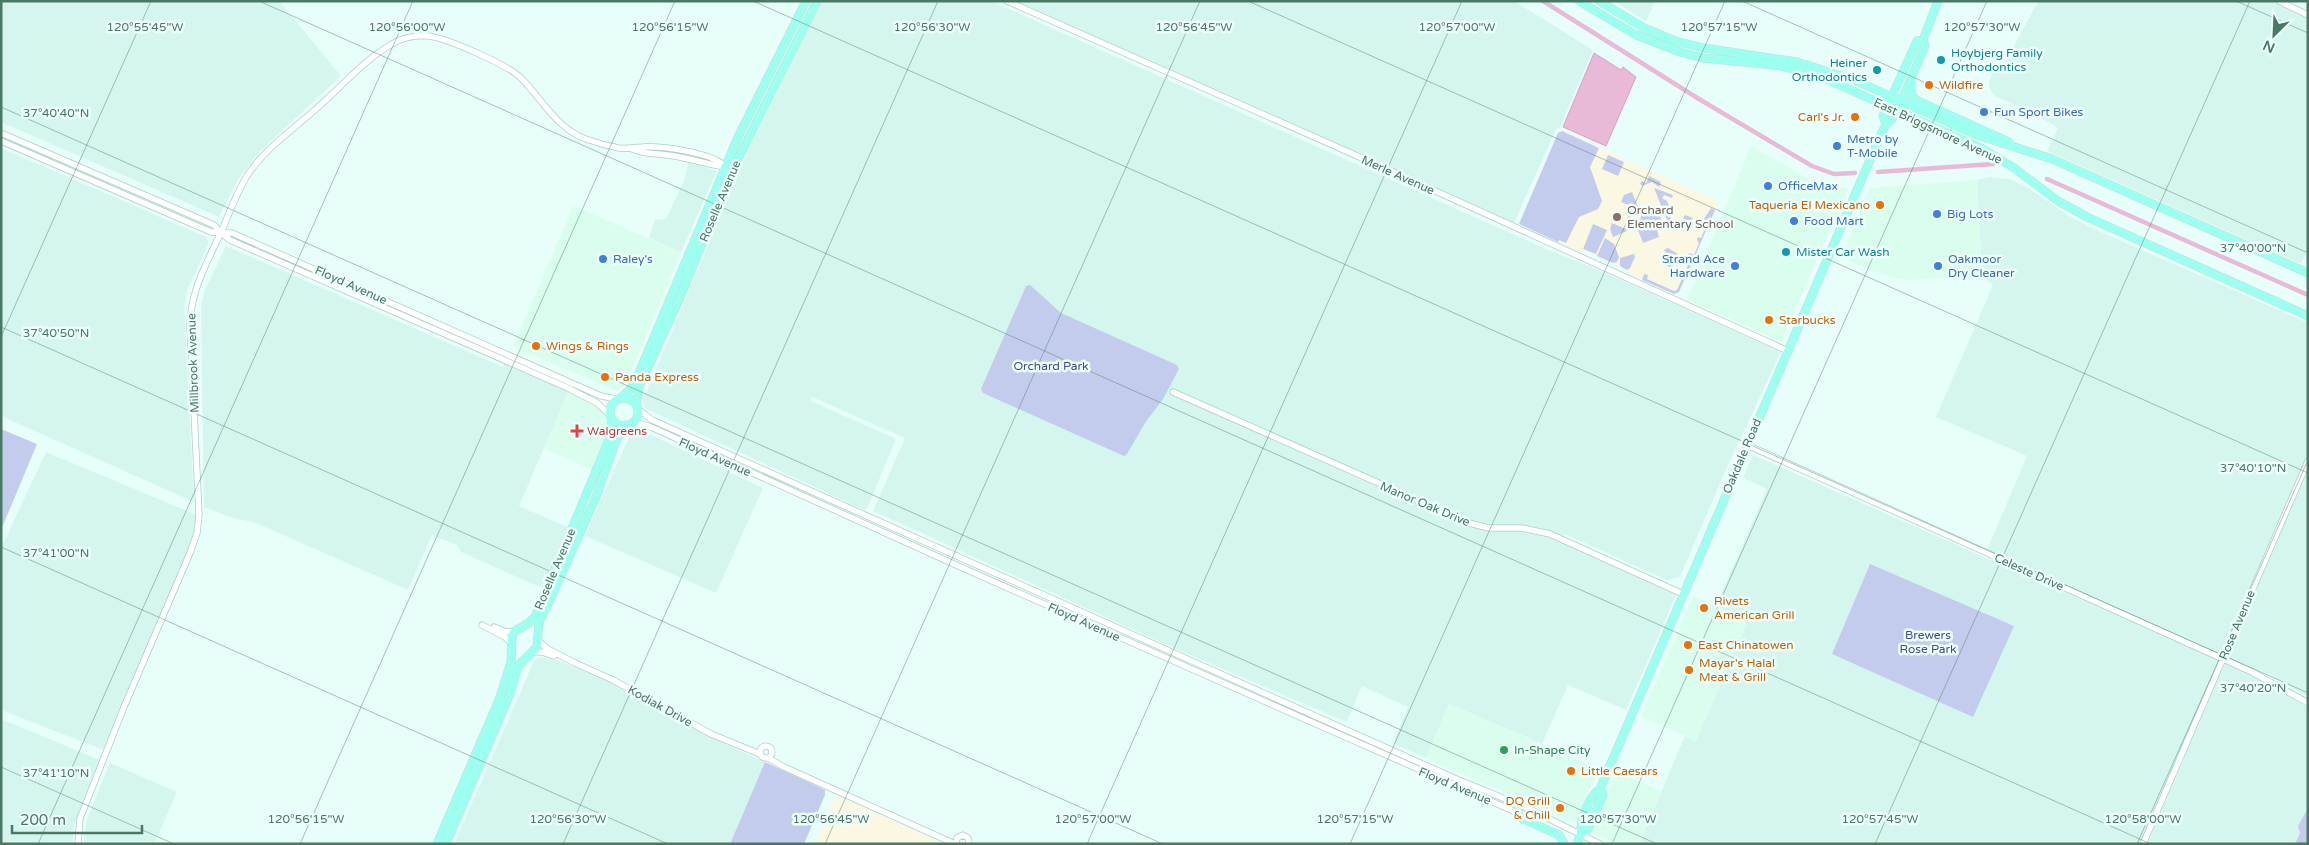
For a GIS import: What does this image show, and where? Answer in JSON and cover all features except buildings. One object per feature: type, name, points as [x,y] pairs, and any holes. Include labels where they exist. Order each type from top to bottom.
[{"type":"main road","name":"Roselle Avenue","points":[[637,407],[639,387],[695,263],[753,105],[806,1]]},
{"type":"main road","name":"Roselle Avenue","points":[[619,398],[631,388],[639,373],[729,168],[817,1]]},
{"type":"main road","name":"East Briggsmore Avenue","points":[[1579,1],[1636,35],[1662,46],[1703,58],[1782,66],[1824,78],[2000,159],[2058,201],[2086,217],[2308,315]]},
{"type":"main road","name":"East Briggsmore Avenue","points":[[1599,1],[1644,28],[1675,41],[1704,48],[1811,66],[1854,80],[1974,134],[2052,159],[2308,273]]},
{"type":"main road","name":"Oakdale Road","points":[[1577,844],[1582,834],[1581,826],[1595,792],[1600,789],[1886,124],[1897,111],[1912,78],[1925,46],[1923,40],[1938,1]]},
{"type":"main road","name":"Oakdale Road","points":[[1886,124],[1884,116],[1887,107],[1917,41],[1923,40]]},
{"type":"main road","points":[[1912,78],[1911,95],[1916,100],[2029,151]]},
{"type":"main road","points":[[619,398],[630,399],[637,407],[637,417],[628,425],[619,425],[611,418],[611,405],[619,398]]},
{"type":"main road","name":"Roselle Avenue","points":[[518,630],[532,620],[539,606],[609,440],[611,418]]},
{"type":"main road","name":"Roselle Avenue","points":[[538,638],[539,622],[590,511],[617,438],[628,425]]},
{"type":"main road","points":[[437,844],[499,700],[510,666],[511,645],[518,630],[532,630],[538,638],[532,653],[518,666],[510,694],[446,844]]},
{"type":"main road","points":[[511,645],[518,653],[532,653]]},
{"type":"main road","points":[[1520,814],[1523,819],[1558,835],[1564,844]]},
{"type":"street","name":"Merle Avenue","points":[[1007,1],[1398,174],[1788,350]]},
{"type":"street","points":[[2280,1],[2308,15]]},
{"type":"street","name":"Millbrook Avenue","points":[[78,844],[80,818],[197,533],[199,514],[190,316],[196,286],[242,184],[255,166],[349,78],[389,45],[404,39],[428,36],[441,39],[508,68],[521,78],[554,117],[577,135],[605,146],[680,151],[720,161],[729,168]]},
{"type":"street","name":"Floyd Avenue","points":[[1,132],[214,225],[221,233],[236,243],[540,376],[597,403],[611,418]]},
{"type":"street","name":"Floyd Avenue","points":[[1,141],[211,232],[232,233],[605,398],[619,398]]},
{"type":"street","points":[[475,348],[478,346],[514,361],[516,357]]},
{"type":"street","points":[[540,376],[542,372],[566,383],[570,382]]},
{"type":"street","name":"Manor Oak Drive","points":[[1173,392],[1469,523],[1490,528],[1522,528],[1550,534],[1683,594]]},
{"type":"street","name":"Floyd Avenue","points":[[637,407],[655,422],[1540,815],[1600,844]]},
{"type":"street","name":"Floyd Avenue","points":[[628,425],[641,424],[651,427],[965,569],[1520,814],[1540,815]]},
{"type":"street","name":"Celeste Drive","points":[[1747,445],[2268,680],[2308,703]]},
{"type":"street","name":"Rose Avenue","points":[[2143,844],[2308,462]]},
{"type":"street","points":[[511,645],[501,634],[482,625],[506,632],[518,630]]},
{"type":"street","name":"Kodiak Drive","points":[[538,638],[548,649],[575,664]]},
{"type":"street","name":"Kodiak Drive","points":[[532,653],[542,652],[613,680],[704,730],[760,754]]},
{"type":"street","points":[[790,769],[768,747],[762,748],[760,754],[764,758],[768,758],[790,769],[955,844],[958,836]]},
{"type":"street","name":"Kodiak Drive","points":[[746,748],[762,748]]},
{"type":"street","points":[[768,758],[771,751]]},
{"type":"street","points":[[937,835],[965,835],[970,843]]},
{"type":"shaded area","points":[[1,1],[279,1],[341,76],[259,152],[237,181],[219,217],[1,122]]},
{"type":"shaded area","points":[[822,1],[991,1],[1781,352],[1727,467],[1680,577],[1667,580],[1565,534],[1561,542],[1676,595],[1626,710],[1568,685],[1542,744],[1449,704],[1426,758],[1393,743],[1408,707],[1362,686],[1347,722],[1167,645],[873,511],[905,438],[812,397],[811,401],[896,439],[866,511],[645,408],[643,400],[749,149]]},
{"type":"shaded area","points":[[1014,1],[1514,1],[1593,50],[1560,127],[1556,129],[1514,223]]},
{"type":"shaded area","points":[[1613,1],[1655,1],[1646,21]]},
{"type":"shaded area","points":[[2038,1],[2271,1],[2308,19],[2308,249],[2301,264],[2047,151],[2058,128],[2033,113],[1995,96],[1990,89],[1989,82],[1998,61],[2005,63]]},
{"type":"shaded area","points":[[1594,53],[1621,70],[1623,67],[1636,77],[1606,146],[1563,127]]},
{"type":"shaded area","name":"Orchard Elementary School","points":[[1562,131],[1719,201],[1679,292],[1674,294],[1630,274],[1624,268],[1587,251],[1580,252],[1519,224],[1558,133]]},
{"type":"shaded area","points":[[1751,146],[1810,180],[1848,189],[1781,341],[1687,300]]},
{"type":"shaded area","points":[[1,148],[206,237],[209,242],[187,291],[184,308],[194,502],[1,416]]},
{"type":"shaded area","points":[[688,162],[717,171],[681,252],[649,238],[655,219],[664,220],[668,215],[685,178]]},
{"type":"shaded area","points":[[1989,177],[2009,179],[2027,187],[2069,216],[2094,229],[2308,323],[2308,457],[2223,654],[1987,550],[2027,456],[1936,417],[1993,285],[1982,276],[1977,180]]},
{"type":"shaded area","points":[[1977,180],[1982,276],[1907,280],[1875,272],[1841,257],[1870,188]]},
{"type":"shaded area","points":[[573,206],[681,252],[627,382],[623,388],[617,391],[513,347]]},
{"type":"shaded area","points":[[226,246],[503,367],[505,363],[569,390],[519,506],[570,528],[544,589],[461,552],[457,545],[432,535],[408,590],[256,523],[229,517],[204,507],[201,307],[204,292]]},
{"type":"shaded area","points":[[569,390],[606,412],[611,426],[595,471],[544,448]]},
{"type":"shaded area","points":[[634,431],[651,435],[763,488],[716,593],[585,536],[629,437]]},
{"type":"shaded area","points":[[46,452],[197,515],[193,539],[124,698],[104,750],[1,710],[1,542],[4,542]]},
{"type":"shaded area","points":[[1753,455],[2220,661],[2141,844],[1639,844],[1685,736],[1696,741],[1748,621],[1716,606],[1767,489],[1743,478]]},
{"type":"shaded area","points":[[2308,470],[2308,697],[2271,675],[2226,656]]},
{"type":"shaded area","points":[[1693,596],[1748,621],[1696,741],[1641,716]]},
{"type":"shaded area","points":[[540,657],[560,661],[622,688],[712,738],[765,762],[730,844],[454,844],[534,661]]},
{"type":"shaded area","points":[[2225,663],[2264,680],[2308,708],[2308,815],[2295,844],[2147,844]]},
{"type":"shaded area","points":[[1449,704],[1599,769],[1575,823],[1426,758]]},
{"type":"shaded area","points":[[1,719],[100,760],[73,828],[73,844],[1,844]]},
{"type":"shaded area","points":[[110,763],[177,792],[154,844],[85,844],[84,836],[87,819]]},
{"type":"shaded area","points":[[1616,771],[1661,791],[1639,844],[1617,844],[1591,832]]},
{"type":"shaded area","points":[[839,796],[944,844],[815,844],[835,798]]},
{"type":"green space","points":[[1562,131],[1599,148],[1590,167],[1602,201],[1598,209],[1579,217],[1566,243],[1559,240],[1558,242],[1519,224],[1558,133]]},
{"type":"green space","points":[[1608,155],[1624,162],[1618,176],[1602,169]]},
{"type":"green space","points":[[1649,176],[1661,182],[1659,187],[1652,182],[1642,186],[1640,183],[1642,181],[1646,183]]},
{"type":"green space","points":[[1654,188],[1673,195],[1672,198],[1664,195],[1662,198],[1667,201],[1670,209],[1667,216],[1671,218],[1670,221],[1667,220]]},
{"type":"green space","points":[[1632,192],[1638,207],[1635,208],[1621,202],[1624,195]]},
{"type":"green space","points":[[1711,208],[1715,210],[1694,258],[1688,255],[1690,253],[1694,255],[1699,243],[1698,237],[1701,238],[1707,224],[1704,219]]},
{"type":"green space","points":[[1657,210],[1664,226],[1657,229],[1640,222],[1641,216]]},
{"type":"green space","points":[[1685,215],[1693,218],[1687,228],[1676,224],[1678,220],[1682,222]]},
{"type":"green space","points":[[1612,223],[1627,231],[1613,237],[1610,229]]},
{"type":"green space","points":[[1640,223],[1657,230],[1659,237],[1643,243],[1637,227]]},
{"type":"green space","points":[[1593,224],[1607,230],[1596,254],[1583,249]]},
{"type":"green space","points":[[1605,238],[1614,244],[1619,257],[1617,262],[1613,263],[1597,256]]},
{"type":"green space","points":[[1668,248],[1678,254],[1673,266],[1669,267],[1667,265],[1670,263],[1664,250]]},
{"type":"green space","points":[[1634,254],[1635,257],[1630,268],[1627,270],[1620,266],[1620,258]]},
{"type":"green space","points":[[1685,262],[1691,265],[1679,292],[1674,294],[1642,280],[1644,274],[1648,275],[1647,279],[1674,291],[1677,290],[1688,265]]},
{"type":"green space","name":"Orchard Park","points":[[1030,285],[1061,313],[1177,365],[1179,369],[1163,399],[1124,456],[983,393],[981,389],[1026,286]]},
{"type":"green space","points":[[1,429],[37,444],[1,530]]},
{"type":"green space","name":"Brewers Rose Park","points":[[1870,564],[2014,626],[1973,717],[1832,654]]},
{"type":"green space","points":[[765,762],[825,790],[825,795],[804,844],[730,844]]},
{"type":"green space","points":[[2308,808],[2308,844],[2295,844],[2300,833],[2298,826]]},
{"type":"waterway","points":[[1543,1],[1699,99],[1812,166],[1834,174],[1855,173]]},
{"type":"waterway","points":[[1878,172],[1993,164]]},
{"type":"waterway","points":[[2047,179],[2308,295]]},
{"type":"place","name":"Hoybjerg Family Orthodontics","points":[[1941,60]]},
{"type":"place","name":"Heiner Orthodontics","points":[[1877,70]]},
{"type":"place","name":"Wildfire","points":[[1929,85]]},
{"type":"place","name":"Fun Sport Bikes","points":[[1984,112]]},
{"type":"place","name":"Carl's Jr.","points":[[1855,117]]},
{"type":"place","name":"Metro by T-Mobile","points":[[1837,146]]},
{"type":"place","name":"OfficeMax","points":[[1768,186]]},
{"type":"place","name":"Taqueria El Mexicano","points":[[1880,205]]},
{"type":"place","name":"Big Lots","points":[[1937,214]]},
{"type":"place","name":"Orchard Elementary School","points":[[1617,217]]},
{"type":"place","name":"Food Mart","points":[[1794,221]]},
{"type":"place","name":"Mister Car Wash","points":[[1786,252]]},
{"type":"place","name":"Raley's","points":[[603,259]]},
{"type":"place","name":"Strand Ace Hardware","points":[[1735,266]]},
{"type":"place","name":"Oakmoor Dry Cleaner","points":[[1938,266]]},
{"type":"place","name":"Starbucks","points":[[1769,320]]},
{"type":"place","name":"Wings & Rings","points":[[536,346]]},
{"type":"place","name":"Panda Express","points":[[605,377]]},
{"type":"place","name":"Walgreens","points":[[577,431]]},
{"type":"place","name":"Rivets American Grill","points":[[1704,608]]},
{"type":"place","name":"East Chinatowen","points":[[1688,645]]},
{"type":"place","name":"Mayar's Halal Meat & Grill","points":[[1689,670]]},
{"type":"place","name":"In-Shape City","points":[[1504,750]]},
{"type":"place","name":"Little Caesars","points":[[1571,771]]},
{"type":"place","name":"DQ Grill & Chill","points":[[1560,808]]}]
